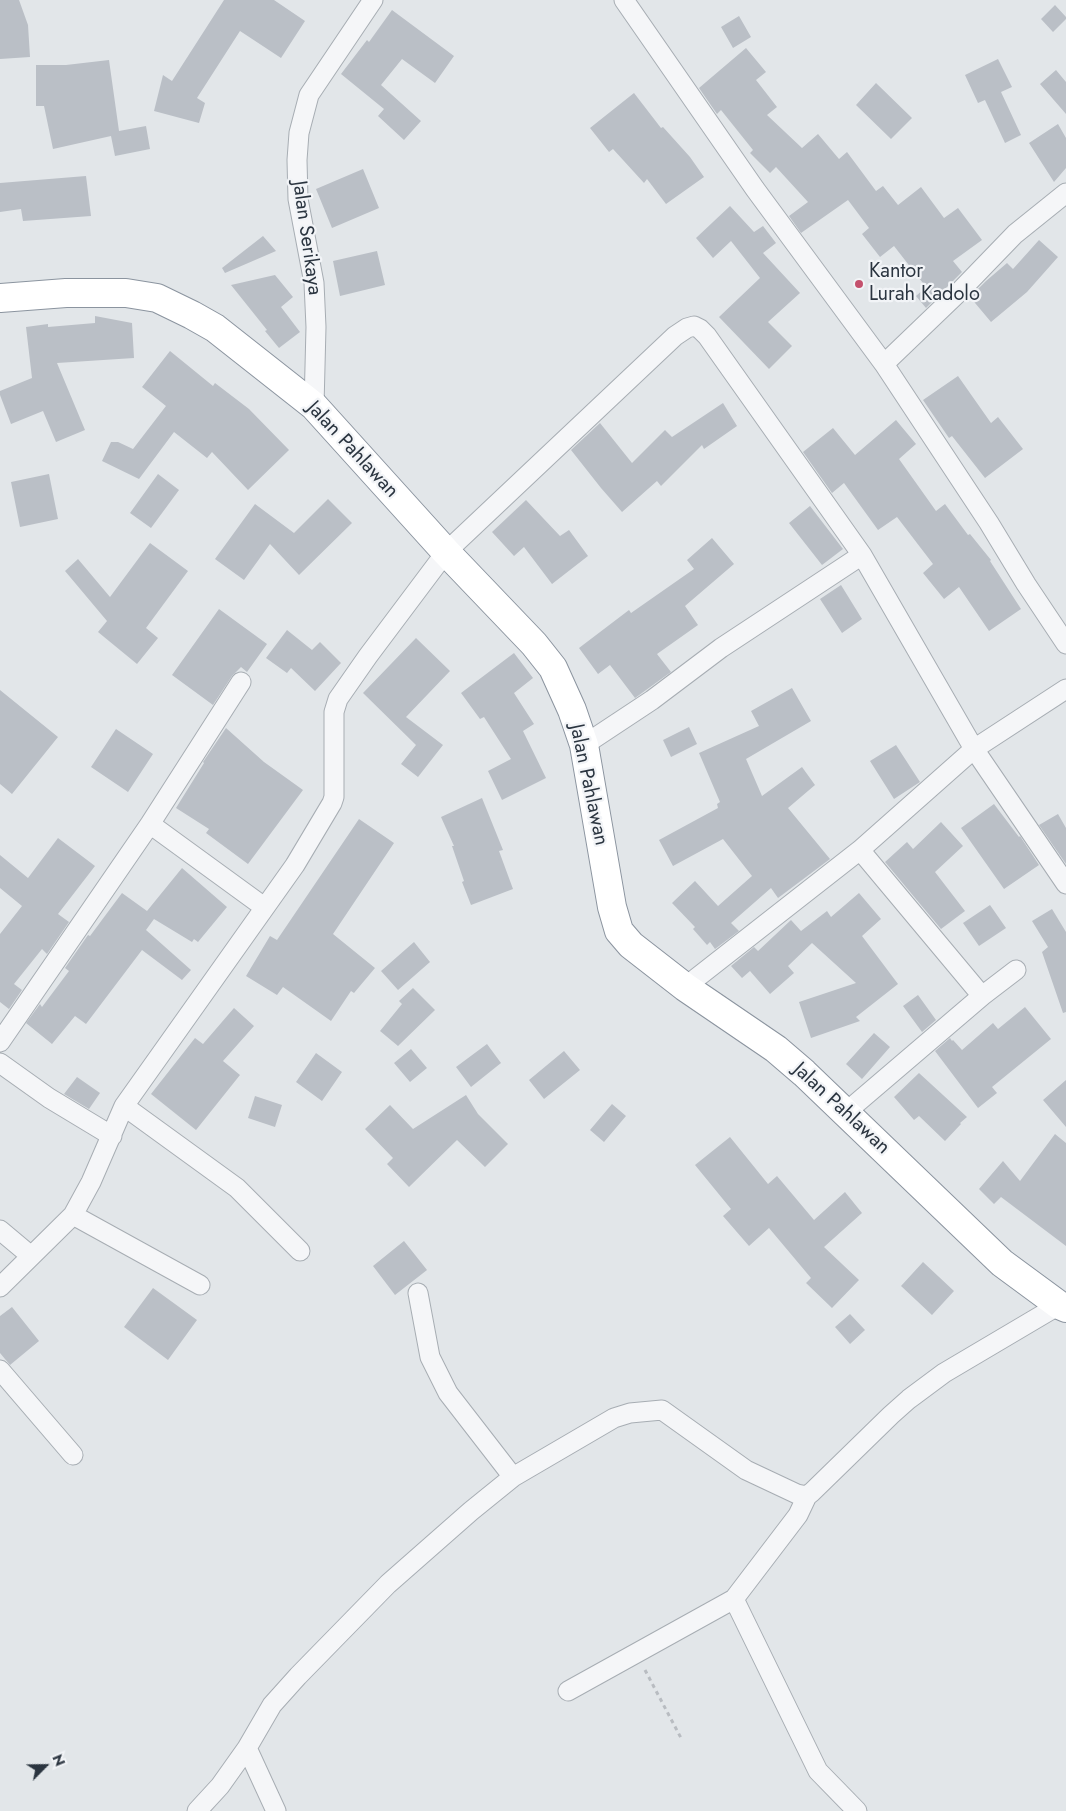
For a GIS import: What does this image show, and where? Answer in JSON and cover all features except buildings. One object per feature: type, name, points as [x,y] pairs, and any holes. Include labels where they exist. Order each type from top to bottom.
[{"type":"highway","name":"Jalan Pahlawan","points":[[0,298],[74,293],[126,293],[156,298],[215,328],[314,406],[446,552],[534,644],[553,668],[572,710],[584,745],[615,922],[619,931],[631,945],[685,987],[776,1049],[845,1112],[1002,1263],[1062,1307]]},
{"type":"street","name":"Jalan Serikaya","points":[[314,406],[316,327],[314,283],[298,199],[296,160],[299,133],[309,95],[373,0]]},
{"type":"street","points":[[624,0],[744,173],[884,364],[1066,644]]},
{"type":"street","points":[[884,364],[958,293],[1015,234],[1066,193]]},
{"type":"street","points":[[0,1287],[73,1215],[91,1182],[124,1106],[295,865],[332,803],[334,797],[334,712],[338,699],[368,656],[446,552],[676,336],[687,328],[694,326],[707,336],[862,554],[974,749],[1066,884]]},
{"type":"street","points":[[584,745],[652,700],[722,648],[862,554]]},
{"type":"street","points":[[0,1042],[150,824],[241,682]]},
{"type":"street","points":[[685,987],[860,850],[974,749],[1066,689]]},
{"type":"street","points":[[150,824],[264,907]]},
{"type":"street","points":[[860,850],[982,996]]},
{"type":"street","points":[[845,1112],[982,996],[1016,970]]},
{"type":"street","points":[[0,1063],[49,1098],[112,1136]]},
{"type":"street","points":[[124,1106],[237,1188],[300,1251]]},
{"type":"street","points":[[73,1215],[200,1285]]},
{"type":"street","points":[[0,1230],[31,1256]]},
{"type":"street","points":[[418,1293],[430,1357],[448,1393],[513,1477]]},
{"type":"street","points":[[568,1691],[734,1598],[798,1516],[807,1496],[891,1415],[944,1373],[1062,1307]]},
{"type":"street","points":[[0,1370],[73,1455]]},
{"type":"street","points":[[197,1811],[220,1786],[247,1748],[260,1722],[272,1705],[388,1584],[513,1477],[614,1418],[630,1413],[662,1410],[746,1470],[797,1494],[807,1496]]},
{"type":"street","points":[[734,1598],[818,1771],[857,1811]]},
{"type":"street","points":[[247,1748],[276,1811]]},
{"type":"path","points":[[636,1654],[681,1738]]},
{"type":"place","name":"Kantor Lurah Kadolo","points":[[859,284]]}]
